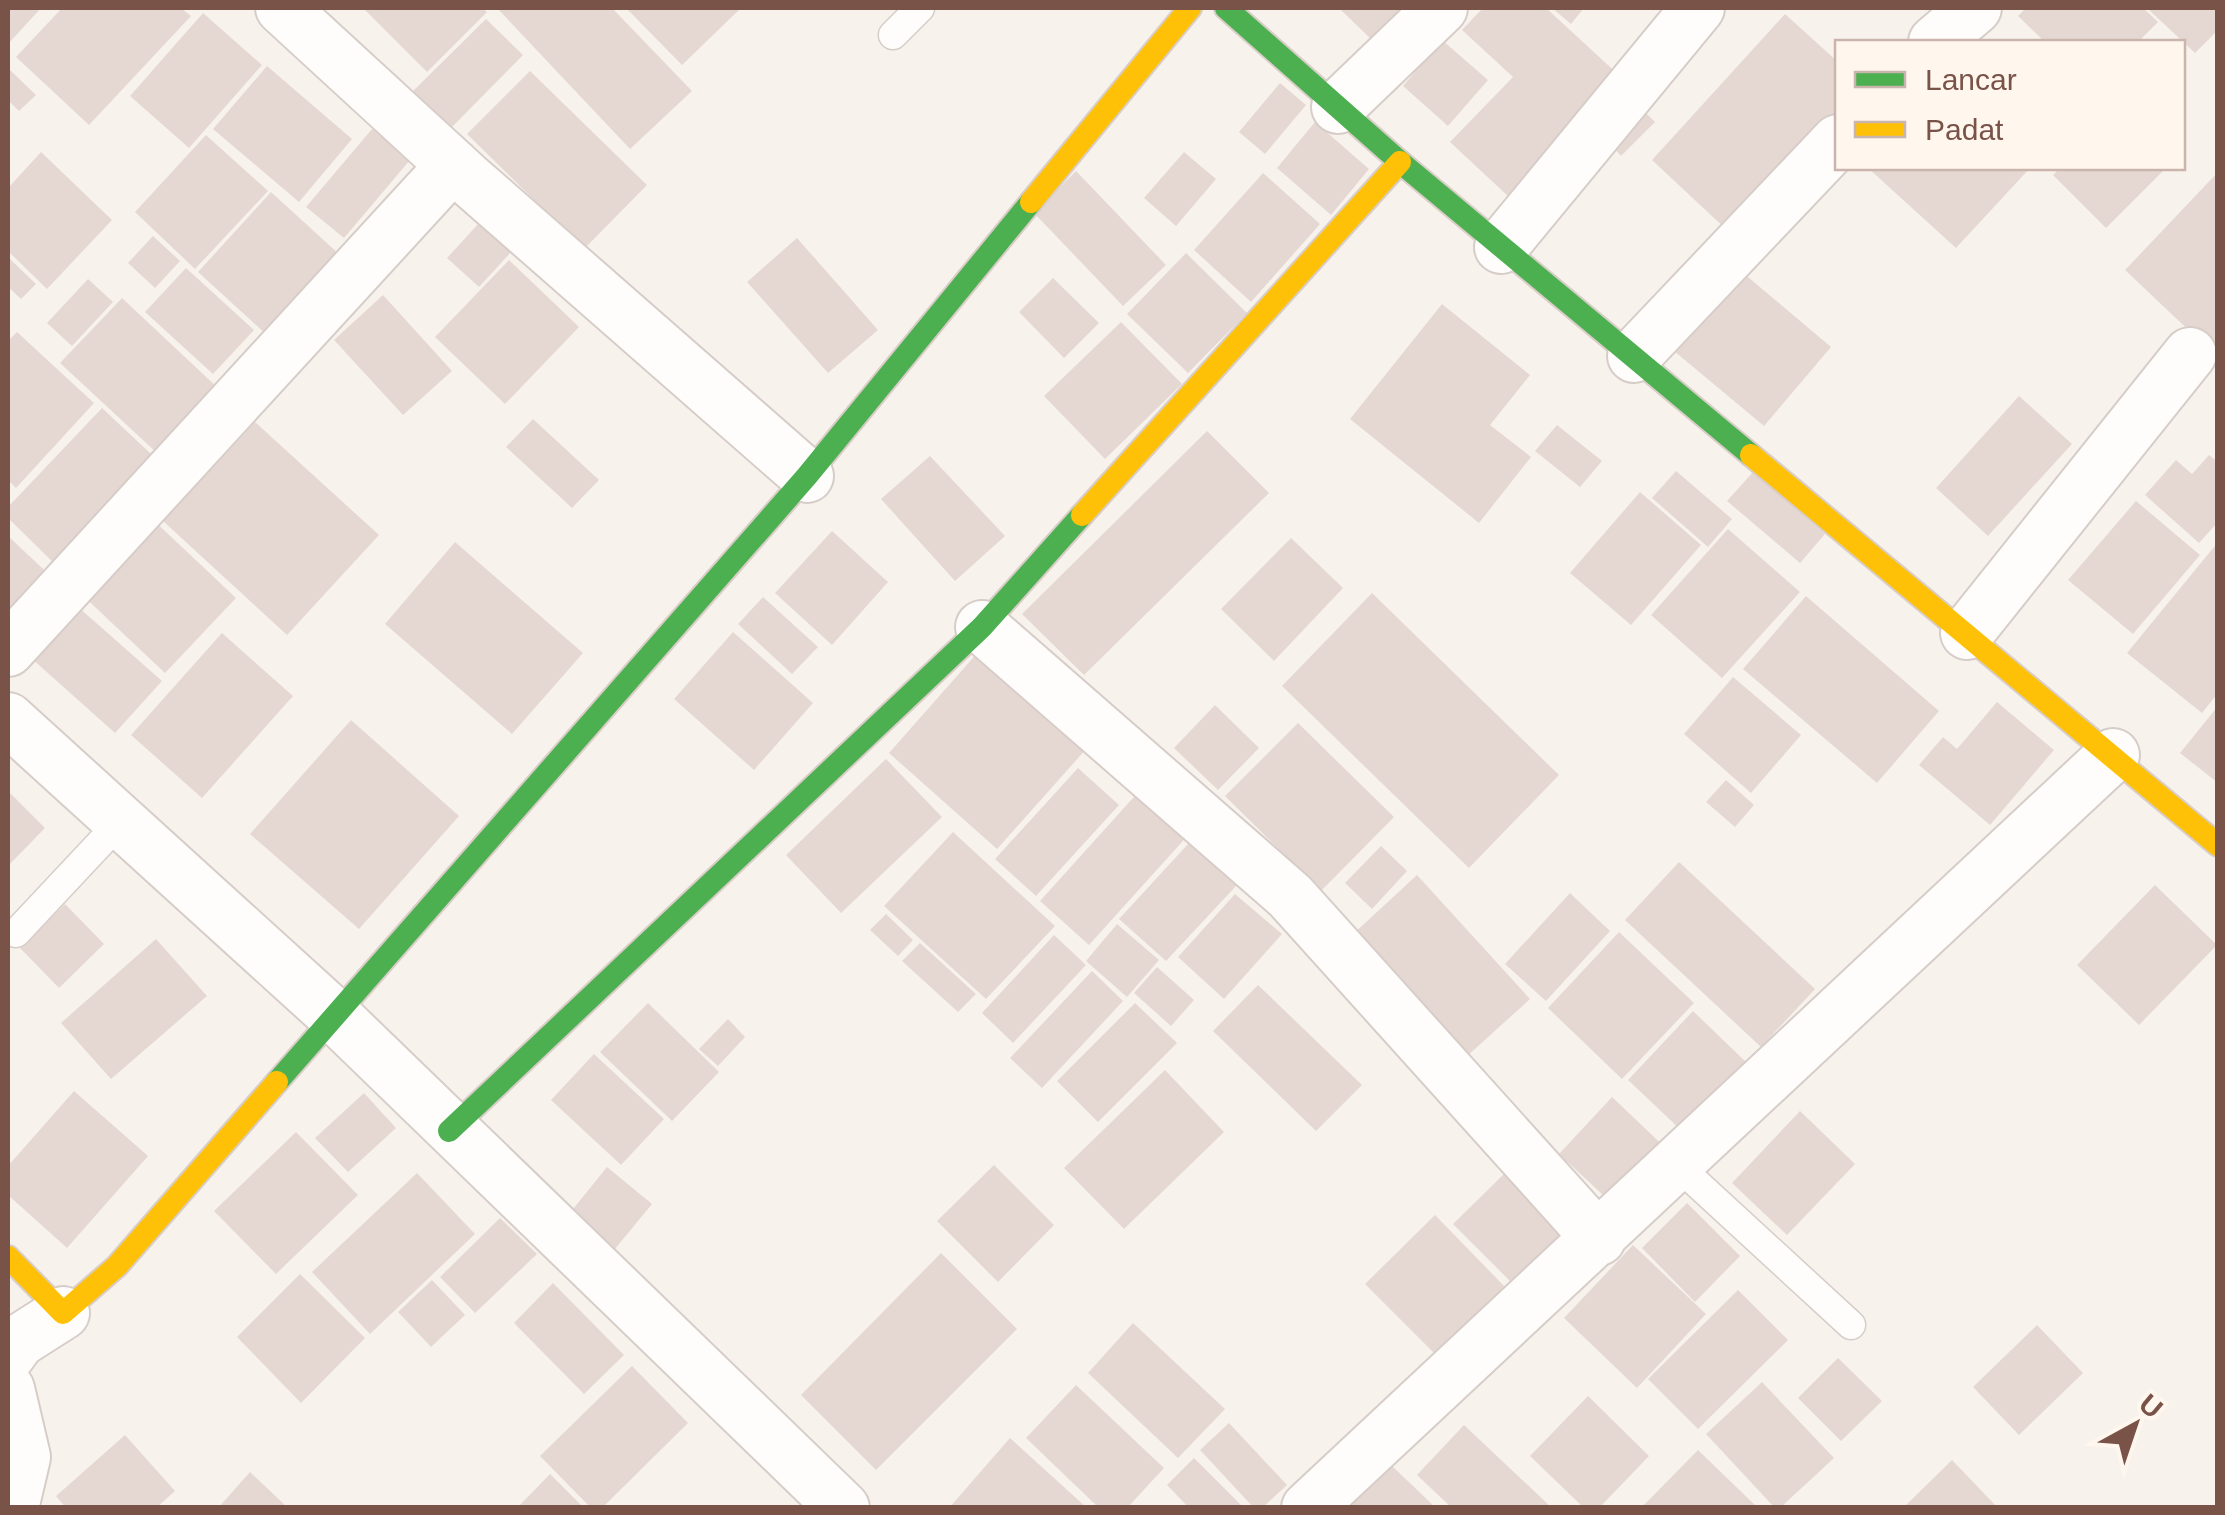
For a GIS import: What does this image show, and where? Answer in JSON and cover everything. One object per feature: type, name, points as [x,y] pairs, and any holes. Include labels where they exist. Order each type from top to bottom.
[{"type":"street","points":[[8,1356],[19,1341],[63,1312],[117,1266],[336,1017],[807,476],[1190,8]]},
{"type":"street","points":[[1226,8],[1501,247],[2113,755],[2212,827]]},
{"type":"street","points":[[1338,107],[1441,8]]},
{"type":"street","points":[[1501,247],[1698,8]]},
{"type":"street","points":[[1937,40],[1974,8]]},
{"type":"street","points":[[311,17],[453,165],[807,476]]},
{"type":"street","points":[[1634,356],[1835,143]]},
{"type":"street","points":[[450,1132],[982,627],[1400,162]]},
{"type":"street","points":[[8,650],[453,165]]},
{"type":"street","points":[[1967,634],[2190,354]]},
{"type":"street","points":[[982,627],[1290,896],[1598,1239]]},
{"type":"street","points":[[8,719],[336,1017],[450,1132],[844,1508]]},
{"type":"street","points":[[1308,1508],[2113,755]]},
{"type":"street","points":[[8,1257],[63,1312]]},
{"type":"street","points":[[8,1389],[24,1457],[12,1508]]},
{"type":"lane","points":[[893,34],[920,8]]},
{"type":"lane","points":[[16,933],[121,821]]},
{"type":"lane","points":[[1677,1165],[1851,1324]]},
{"type":"building","points":[[8,8],[41,8],[8,44]]},
{"type":"building","points":[[62,8],[181,8],[191,16],[89,125],[16,57]]},
{"type":"building","points":[[363,8],[482,8],[487,12],[427,72]]},
{"type":"building","points":[[497,8],[612,8],[692,91],[630,149]]},
{"type":"building","points":[[626,8],[741,8],[682,65]]},
{"type":"building","points":[[1339,8],[1410,8],[1375,43]]},
{"type":"building","points":[[1483,8],[1546,8],[1621,77],[1510,198],[1450,142],[1513,77],[1462,30]]},
{"type":"building","points":[[1552,8],[1584,8],[1571,24]]},
{"type":"building","points":[[2026,8],[2143,8],[2158,22],[2140,40],[2043,40],[2018,16]]},
{"type":"building","points":[[2147,8],[2218,8],[2218,30],[2195,53]]},
{"type":"building","points":[[203,13],[262,65],[189,148],[130,96]]},
{"type":"building","points":[[1785,14],[1835,59],[1835,116],[1729,232],[1652,160]]},
{"type":"building","points":[[486,19],[523,55],[449,130],[411,93]]},
{"type":"building","points":[[1442,40],[1488,80],[1448,126],[1403,86]]},
{"type":"building","points":[[267,66],[352,139],[299,202],[213,129]]},
{"type":"building","points":[[8,68],[36,95],[19,111],[8,100]]},
{"type":"building","points":[[530,71],[647,185],[584,249],[467,134]]},
{"type":"building","points":[[1280,83],[1306,105],[1265,154],[1239,132]]},
{"type":"building","points":[[1636,103],[1655,122],[1621,156],[1603,136]]},
{"type":"building","points":[[1315,122],[1369,169],[1331,215],[1277,168]]},
{"type":"building","points":[[372,129],[410,160],[344,238],[306,207]]},
{"type":"building","points":[[206,135],[268,191],[195,269],[135,212]]},
{"type":"building","points":[[41,152],[112,220],[47,289],[8,251],[8,188]]},
{"type":"building","points":[[1184,152],[1216,179],[1176,226],[1144,198]]},
{"type":"building","points":[[1870,170],[2028,170],[1956,248]]},
{"type":"building","points":[[2058,170],[2164,170],[2106,228],[2053,175]]},
{"type":"building","points":[[1076,171],[1166,265],[1123,306],[1034,213]]},
{"type":"building","points":[[2218,172],[2218,358],[2125,270]]},
{"type":"building","points":[[1263,173],[1320,224],[1251,302],[1194,250]]},
{"type":"building","points":[[271,192],[340,255],[267,335],[198,272]]},
{"type":"building","points":[[491,210],[523,239],[479,287],[447,258]]},
{"type":"building","points":[[153,236],[180,261],[155,288],[128,263]]},
{"type":"building","points":[[797,238],[878,330],[828,373],[747,282]]},
{"type":"building","points":[[1186,253],[1247,313],[1188,373],[1127,314]]},
{"type":"building","points":[[8,257],[36,284],[21,299],[8,287]]},
{"type":"building","points":[[509,260],[579,327],[505,404],[435,337]]},
{"type":"building","points":[[1735,266],[1831,347],[1764,426],[1668,346]]},
{"type":"building","points":[[186,268],[254,330],[213,374],[145,312]]},
{"type":"building","points":[[1053,278],[1099,323],[1064,358],[1019,312]]},
{"type":"building","points":[[88,279],[113,302],[72,346],[47,323]]},
{"type":"building","points":[[383,295],[452,371],[403,415],[334,340]]},
{"type":"building","points":[[122,298],[219,389],[158,454],[60,363]]},
{"type":"building","points":[[1442,304],[1530,375],[1490,425],[1531,457],[1479,523],[1350,419]]},
{"type":"building","points":[[1121,322],[1182,384],[1105,459],[1044,396]]},
{"type":"building","points":[[17,332],[94,403],[16,488],[8,480],[8,341]]},
{"type":"building","points":[[2019,396],[2072,444],[1988,536],[1936,488]]},
{"type":"building","points":[[102,408],[165,467],[64,573],[8,518],[8,507]]},
{"type":"building","points":[[533,419],[599,480],[572,508],[506,447]]},
{"type":"building","points":[[255,422],[379,535],[287,635],[163,521]]},
{"type":"building","points":[[1557,425],[1602,461],[1580,487],[1535,451]]},
{"type":"building","points":[[1207,431],[1269,493],[1084,675],[1022,614]]},
{"type":"building","points":[[2209,455],[2218,462],[2218,522],[2199,543],[2145,495],[2176,460],[2192,474]]},
{"type":"building","points":[[930,456],[1005,536],[955,581],[881,499]]},
{"type":"building","points":[[1676,471],[1732,519],[1708,547],[1652,498]]},
{"type":"building","points":[[1753,472],[1825,534],[1800,563],[1727,501]]},
{"type":"building","points":[[1640,492],[1701,545],[1631,625],[1570,573]]},
{"type":"building","points":[[2136,501],[2200,555],[2133,634],[2068,580]]},
{"type":"building","points":[[148,515],[236,598],[165,673],[77,590]]},
{"type":"building","points":[[1728,529],[1800,592],[1722,678],[1651,615]]},
{"type":"building","points":[[832,531],[888,582],[832,645],[775,593]]},
{"type":"building","points":[[8,536],[57,582],[8,635]]},
{"type":"building","points":[[1291,538],[1343,588],[1274,661],[1221,609]]},
{"type":"building","points":[[455,542],[583,653],[512,734],[385,624]]},
{"type":"building","points":[[2218,542],[2218,693],[2202,713],[2127,653]]},
{"type":"building","points":[[1372,593],[1559,775],[1469,868],[1282,686]]},
{"type":"building","points":[[1806,596],[1939,711],[1877,783],[1743,669]]},
{"type":"building","points":[[763,597],[818,647],[792,674],[738,624]]},
{"type":"building","points":[[77,606],[162,681],[115,733],[31,658]]},
{"type":"building","points":[[733,632],[813,703],[754,770],[674,699]]},
{"type":"building","points":[[222,633],[293,696],[202,798],[131,735]]},
{"type":"building","points":[[987,642],[1096,738],[997,849],[889,753]]},
{"type":"building","points":[[1733,677],[1801,735],[1751,793],[1684,734]]},
{"type":"building","points":[[1997,702],[2054,750],[1990,825],[1919,765],[1943,737],[1957,749]]},
{"type":"building","points":[[1215,705],[1259,748],[1218,790],[1174,748]]},
{"type":"building","points":[[2218,706],[2218,783],[2180,753]]},
{"type":"building","points":[[351,720],[459,816],[359,929],[250,834]]},
{"type":"building","points":[[1298,723],[1394,817],[1321,891],[1225,796]]},
{"type":"building","points":[[886,759],[942,817],[841,913],[786,855]]},
{"type":"building","points":[[1078,768],[1119,805],[1036,896],[995,859]]},
{"type":"building","points":[[1151,778],[1200,822],[1089,945],[1040,901]]},
{"type":"building","points":[[1726,780],[1754,805],[1735,827],[1706,802]]},
{"type":"building","points":[[8,791],[45,828],[8,866]]},
{"type":"building","points":[[1212,830],[1249,863],[1232,882],[1236,886],[1166,961],[1119,919],[1189,843],[1195,848]]},
{"type":"building","points":[[953,832],[1055,926],[986,999],[884,906]]},
{"type":"building","points":[[1381,846],[1407,871],[1372,909],[1345,883]]},
{"type":"building","points":[[1679,862],[1815,989],[1761,1047],[1625,920]]},
{"type":"building","points":[[1417,875],[1530,999],[1465,1058],[1352,935]]},
{"type":"building","points":[[2155,885],[2217,945],[2139,1025],[2077,965]]},
{"type":"building","points":[[1570,893],[1610,931],[1546,1001],[1505,964]]},
{"type":"building","points":[[1235,894],[1282,934],[1224,999],[1178,957]]},
{"type":"building","points":[[65,904],[104,944],[59,988],[20,948]]},
{"type":"building","points":[[886,914],[913,940],[898,956],[870,930]]},
{"type":"building","points":[[1117,924],[1159,960],[1127,997],[1086,961]]},
{"type":"building","points":[[1619,932],[1694,1003],[1622,1079],[1548,1008]]},
{"type":"building","points":[[1054,935],[1086,965],[1013,1043],[982,1013]]},
{"type":"building","points":[[156,939],[207,996],[111,1079],[61,1023]]},
{"type":"building","points":[[920,943],[976,994],[958,1012],[902,961]]},
{"type":"building","points":[[1157,967],[1194,1000],[1171,1026],[1134,993]]},
{"type":"building","points":[[1092,971],[1123,1001],[1042,1088],[1010,1058]]},
{"type":"building","points":[[1258,985],[1362,1085],[1316,1131],[1213,1031]]},
{"type":"building","points":[[648,1003],[719,1072],[672,1121],[600,1052]]},
{"type":"building","points":[[1135,1003],[1177,1043],[1098,1122],[1057,1081]]},
{"type":"building","points":[[1693,1011],[1747,1063],[1683,1132],[1628,1080]]},
{"type":"building","points":[[728,1019],[745,1037],[718,1066],[699,1049]]},
{"type":"building","points":[[594,1054],[664,1119],[621,1165],[551,1100]]},
{"type":"building","points":[[1165,1070],[1224,1132],[1124,1229],[1064,1168]]},
{"type":"building","points":[[74,1091],[148,1156],[67,1248],[8,1195],[8,1166]]},
{"type":"building","points":[[364,1093],[396,1128],[348,1172],[315,1138]]},
{"type":"building","points":[[1612,1097],[1671,1153],[1618,1209],[1559,1154]]},
{"type":"building","points":[[1800,1111],[1855,1164],[1787,1235],[1732,1183]]},
{"type":"building","points":[[296,1132],[358,1195],[276,1274],[214,1211]]},
{"type":"building","points":[[994,1165],[1054,1225],[998,1282],[937,1221]]},
{"type":"building","points":[[607,1167],[652,1204],[605,1261],[561,1224]]},
{"type":"building","points":[[417,1173],[475,1234],[370,1334],[312,1272]]},
{"type":"building","points":[[1505,1173],[1564,1232],[1513,1284],[1453,1224]]},
{"type":"building","points":[[1687,1203],[1740,1256],[1695,1302],[1642,1248]]},
{"type":"building","points":[[1435,1215],[1505,1287],[1436,1355],[1365,1284]]},
{"type":"building","points":[[500,1218],[537,1254],[475,1313],[440,1277]]},
{"type":"building","points":[[1633,1245],[1706,1314],[1637,1388],[1564,1318]]},
{"type":"building","points":[[941,1253],[1017,1329],[876,1470],[801,1395]]},
{"type":"building","points":[[300,1274],[365,1338],[301,1403],[237,1337]]},
{"type":"building","points":[[432,1280],[465,1315],[431,1347],[398,1312]]},
{"type":"building","points":[[553,1283],[624,1355],[584,1394],[514,1323]]},
{"type":"building","points":[[1738,1290],[1788,1340],[1698,1429],[1648,1379]]},
{"type":"building","points":[[1133,1323],[1225,1409],[1178,1458],[1088,1373]]},
{"type":"building","points":[[2037,1325],[2083,1373],[2019,1435],[1973,1387]]},
{"type":"building","points":[[1838,1358],[1882,1401],[1841,1441],[1798,1398]]},
{"type":"building","points":[[632,1366],[688,1423],[602,1508],[591,1508],[540,1456]]},
{"type":"building","points":[[1762,1382],[1834,1458],[1780,1508],[1775,1508],[1706,1434]]},
{"type":"building","points":[[1076,1385],[1164,1468],[1127,1508],[1099,1508],[1026,1438]]},
{"type":"building","points":[[1588,1396],[1649,1456],[1599,1508],[1584,1508],[1530,1456]]},
{"type":"building","points":[[1229,1423],[1287,1485],[1262,1508],[1254,1508],[1200,1450]]},
{"type":"building","points":[[1464,1425],[1552,1508],[1452,1508],[1417,1475]]},
{"type":"building","points":[[125,1435],[175,1491],[156,1508],[66,1508],[56,1496]]},
{"type":"building","points":[[1010,1438],[1087,1508],[949,1508]]},
{"type":"building","points":[[1698,1450],[1758,1508],[1641,1508]]},
{"type":"building","points":[[1194,1458],[1244,1508],[1189,1508],[1167,1485]]},
{"type":"building","points":[[1952,1460],[1998,1508],[1903,1508]]},
{"type":"building","points":[[1389,1463],[1436,1508],[1347,1508]]},
{"type":"building","points":[[250,1472],[288,1508],[218,1508]]},
{"type":"building","points":[[550,1474],[584,1508],[517,1508]]},
{"type":"traffic: fast","points":[[1226,8],[1400,162],[1751,455]]},
{"type":"traffic: fast","points":[[277,1082],[807,476],[1031,202]]},
{"type":"traffic: fast","points":[[449,1131],[982,627],[1082,515]]},
{"type":"traffic: slow","points":[[1031,202],[1190,8]]},
{"type":"traffic: slow","points":[[1082,515],[1400,162]]},
{"type":"traffic: slow","points":[[1751,455],[2218,845]]},
{"type":"traffic: slow","points":[[8,1257],[63,1313],[117,1266],[277,1082]]}]
